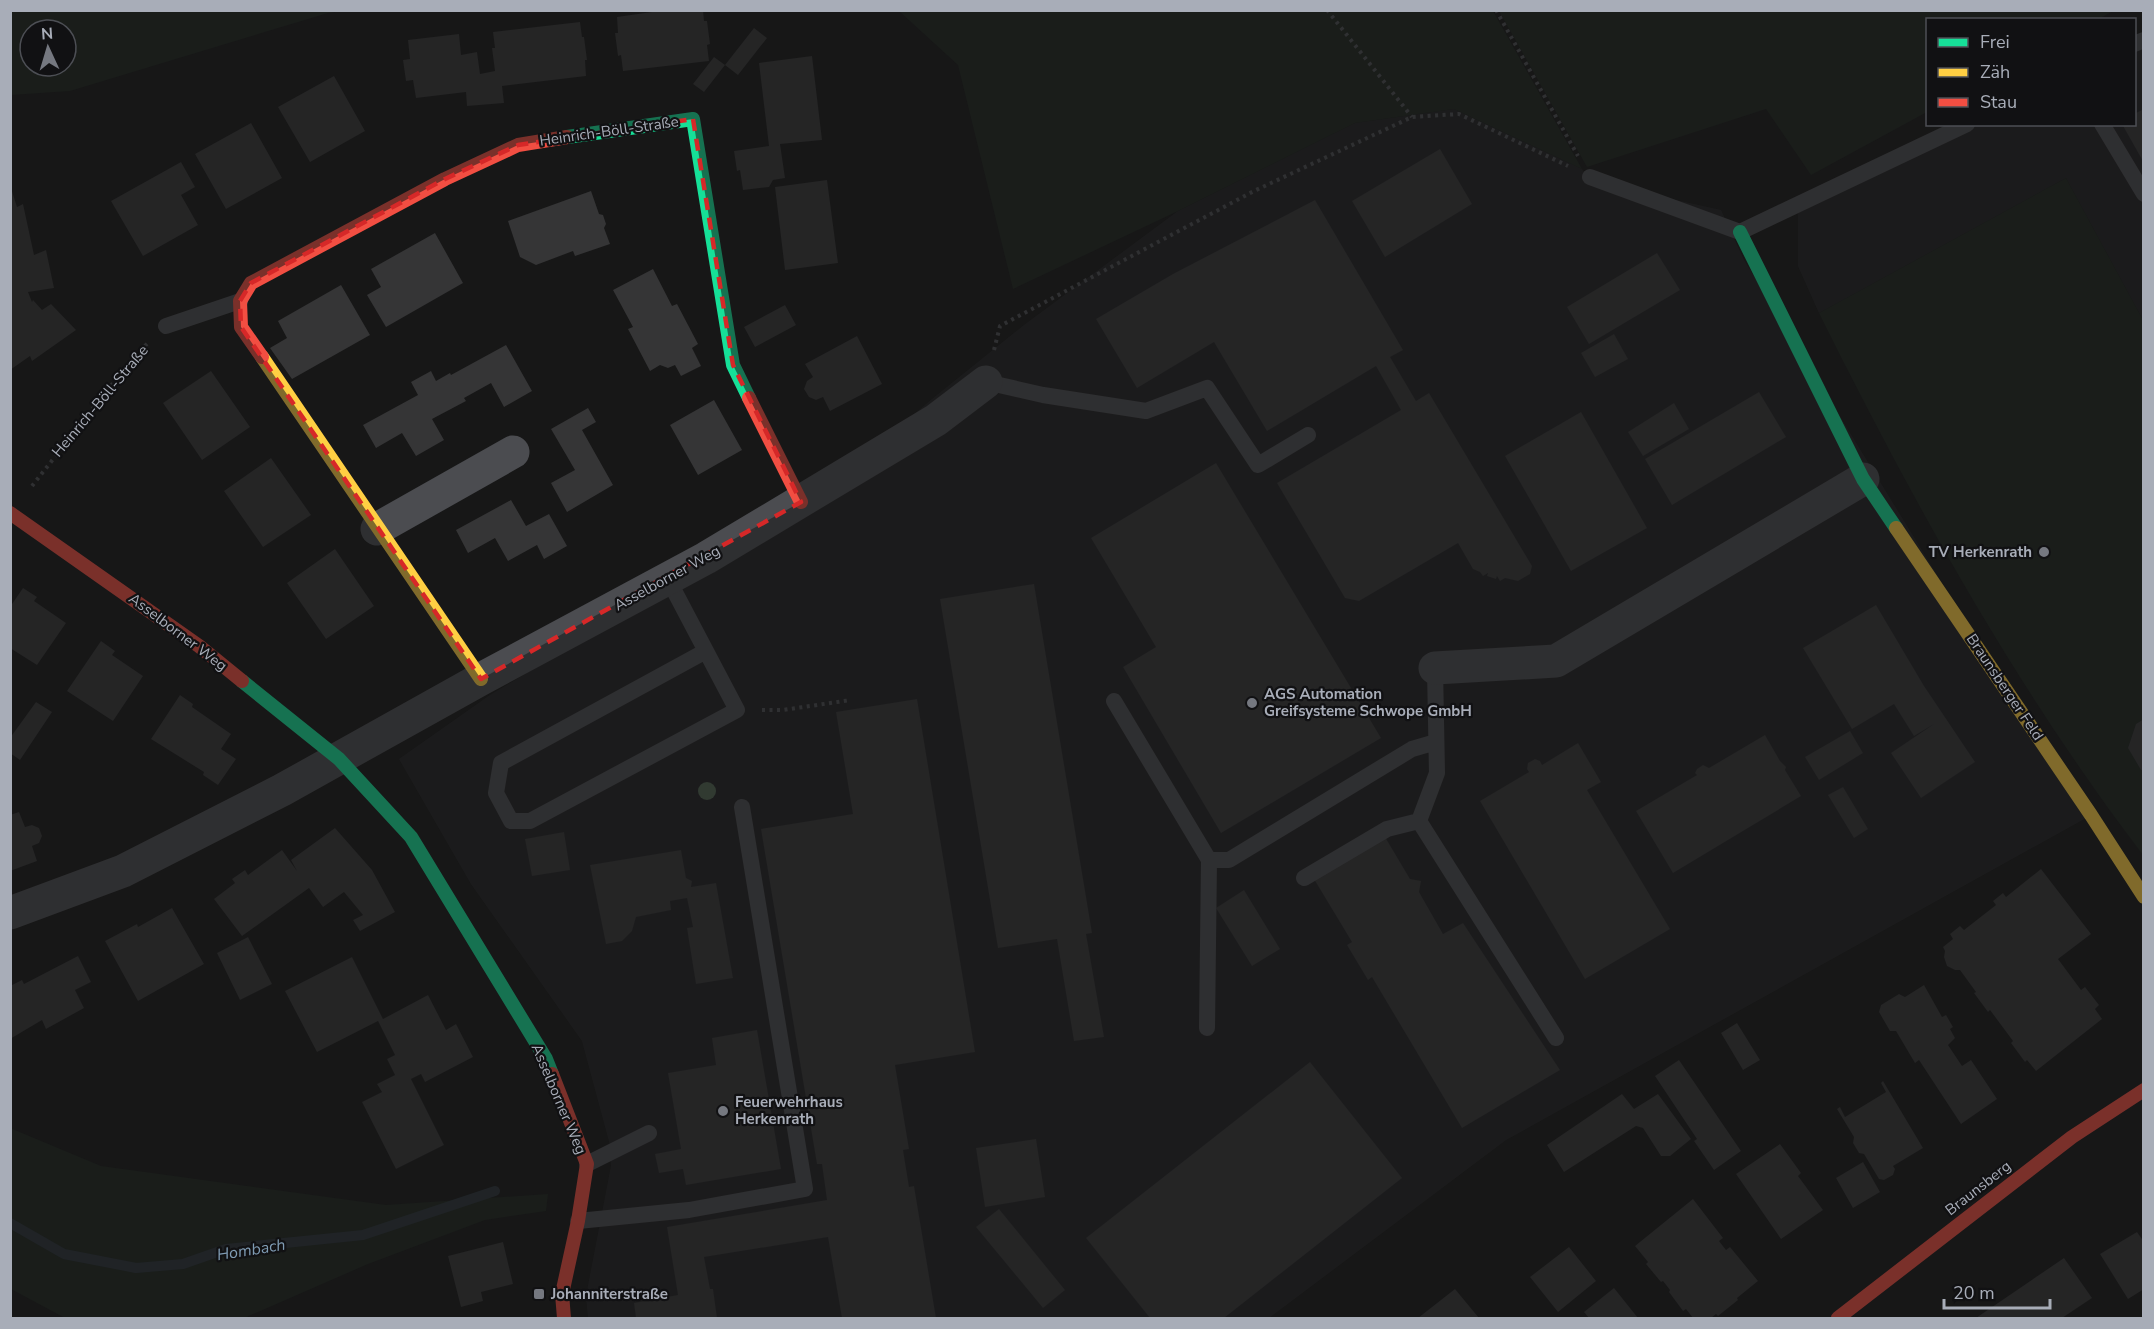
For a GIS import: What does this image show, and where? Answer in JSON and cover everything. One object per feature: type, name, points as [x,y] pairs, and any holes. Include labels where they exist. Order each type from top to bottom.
[{"type":"street","name":"Heinrich-Böll-Straße","points":[[240,301],[251,283],[445,178],[518,145],[693,119],[733,365],[801,502]]},
{"type":"street","name":"Braunsberger Feld","points":[[1740,232],[1863,479],[2144,897]]},
{"type":"street","points":[[240,301],[241,327],[481,679]]},
{"type":"street","name":"Asselborner Weg","points":[[10,913],[123,871],[339,759],[481,679],[668,579],[801,502],[936,420],[986,382]]},
{"type":"street","points":[[377,529],[513,452]]},
{"type":"street","points":[[1435,668],[1556,660],[1863,479]]},
{"type":"street","name":"Asselborner Weg","points":[[12,513],[199,646],[339,759],[411,837],[546,1059],[587,1164],[578,1221],[562,1294],[564,1318]]},
{"type":"street","name":"Braunsberg","points":[[1838,1318],[2072,1137],[2144,1090]]},
{"type":"lane","points":[[1590,177],[1740,232],[1963,126]]},
{"type":"lane","points":[[2103,126],[2144,194]]},
{"type":"lane","points":[[166,326],[240,301]]},
{"type":"lane","points":[[986,382],[1043,396],[1146,411],[1207,388],[1258,465],[1308,435]]},
{"type":"lane","points":[[668,579],[706,651],[737,710],[530,820],[511,821],[496,793],[501,763],[706,651]]},
{"type":"lane","points":[[1419,820],[1437,772],[1435,668]]},
{"type":"lane","points":[[1114,701],[1209,860],[1207,1028]]},
{"type":"lane","points":[[1209,860],[1229,860],[1412,749],[1436,742]]},
{"type":"lane","points":[[578,1221],[689,1210],[805,1189],[742,807]]},
{"type":"lane","points":[[1304,878],[1387,829],[1419,820]]},
{"type":"lane","points":[[1419,820],[1556,1038]]},
{"type":"lane","points":[[587,1164],[649,1133]]},
{"type":"path","points":[[1327,10],[1412,117]]},
{"type":"path","points":[[1496,10],[1590,177]]},
{"type":"path","points":[[986,382],[1000,326],[1254,191],[1412,117],[1459,114],[1590,177]]},
{"type":"path","name":"Heinrich-Böll-Straße","points":[[12,513],[36,479],[128,363],[166,326]]},
{"type":"path","points":[[737,710],[783,710],[851,700]]},
{"type":"highlighted area","points":[[693,119],[733,365],[801,502],[481,679],[241,327],[240,301],[251,283],[445,179],[518,145]]},
{"type":"shaded area","points":[[11,10],[341,10],[341,11],[70,91],[11,95]]},
{"type":"shaded area","points":[[899,11],[1493,11],[1582,169],[1454,109],[1355,123],[1178,211],[1013,289],[958,65]]},
{"type":"shaded area","points":[[1499,11],[2113,11],[2101,18],[1926,18],[1926,113],[1811,175],[1766,109],[1587,167]]},
{"type":"shaded area","points":[[2143,43],[2143,320],[2066,178],[1819,313],[1798,266],[1798,213],[1976,126],[2136,126],[2136,46]]},
{"type":"shaded area","points":[[1454,109],[1582,169],[1590,181],[1721,210],[1744,260],[2086,818],[1506,1140],[1269,1318],[588,1318],[586,1296],[611,1166],[610,1145],[582,1041],[471,884],[399,759],[490,695],[804,508],[932,399],[1024,325],[1178,211],[1355,123]]},
{"type":"shaded area","name":"TV Herkenrath","points":[[2066,178],[2143,320],[2143,855],[2052,726],[1968,592],[1891,454],[1819,313]]},
{"type":"shaded area","points":[[10,1128],[101,1166],[386,1205],[548,1194],[546,1211],[485,1220],[368,1264],[244,1318],[65,1318],[11,1289]]},
{"type":"building","points":[[666,10],[703,10],[710,44],[707,45],[709,61],[623,71],[621,55],[618,56],[615,33],[618,33],[617,17]]},
{"type":"building","points":[[580,22],[587,60],[585,60],[586,76],[502,86],[504,103],[467,106],[466,92],[416,98],[413,80],[406,81],[403,60],[410,59],[408,40],[459,34],[461,55],[477,52],[480,74],[495,71],[492,48],[495,48],[493,32]]},
{"type":"building","points":[[754,28],[767,38],[738,75],[725,65]]},
{"type":"building","points":[[812,56],[822,140],[780,144],[785,178],[773,180],[769,187],[743,190],[734,151],[769,146],[759,63]]},
{"type":"building","points":[[714,57],[725,65],[704,92],[693,84]]},
{"type":"building","points":[[334,76],[365,131],[310,162],[278,107]]},
{"type":"building","points":[[2144,109],[2144,163],[2123,126],[2136,126],[2136,113]]},
{"type":"building","points":[[251,123],[282,178],[226,209],[195,154]]},
{"type":"building","points":[[1440,149],[1472,204],[1385,257],[1352,201]]},
{"type":"building","points":[[181,162],[195,187],[181,195],[198,225],[143,256],[111,201]]},
{"type":"building","points":[[827,180],[838,263],[785,270],[775,187]]},
{"type":"building","points":[[10,185],[17,207],[23,204],[34,255],[46,250],[54,288],[28,292],[32,302],[33,300],[42,310],[51,304],[76,330],[32,361],[30,356],[10,370]]},
{"type":"building","points":[[591,191],[599,214],[603,215],[606,224],[604,228],[610,244],[575,256],[573,251],[536,265],[520,257],[508,221]]},
{"type":"building","points":[[1315,200],[1403,350],[1390,357],[1416,401],[1429,393],[1532,566],[1530,574],[1518,581],[1505,578],[1500,581],[1497,576],[1496,579],[1487,576],[1488,573],[1483,576],[1473,569],[1458,543],[1359,601],[1345,598],[1277,483],[1401,410],[1376,366],[1267,431],[1214,342],[1137,388],[1096,319],[1173,274]]},
{"type":"building","points":[[435,233],[463,283],[386,327],[367,295],[381,287],[371,269]]},
{"type":"building","points":[[1657,253],[1680,290],[1589,344],[1567,307]]},
{"type":"building","points":[[653,269],[672,306],[677,304],[698,344],[692,348],[701,366],[681,376],[675,365],[668,368],[660,365],[650,371],[628,329],[633,327],[613,290]]},
{"type":"building","points":[[341,285],[370,335],[292,379],[270,348],[287,338],[278,321]]},
{"type":"building","points":[[785,305],[796,325],[755,347],[744,327]]},
{"type":"building","points":[[1614,334],[1628,359],[1595,377],[1581,353]]},
{"type":"building","points":[[857,336],[882,384],[830,411],[823,397],[816,400],[809,397],[804,389],[807,381],[813,377],[805,364]]},
{"type":"building","points":[[506,345],[532,391],[504,407],[491,383],[464,398],[466,401],[432,419],[444,440],[416,456],[402,433],[376,448],[363,425],[418,395],[411,382],[431,371],[436,381]]},
{"type":"building","points":[[211,371],[250,427],[202,460],[163,403]]},
{"type":"building","points":[[1759,392],[1786,437],[1672,505],[1645,459]]},
{"type":"building","points":[[714,400],[742,450],[698,475],[670,425]]},
{"type":"building","points":[[1674,403],[1689,429],[1643,456],[1628,432]]},
{"type":"building","points":[[588,408],[596,422],[582,430],[613,485],[567,512],[551,483],[575,470],[551,429]]},
{"type":"building","points":[[1581,412],[1647,528],[1571,571],[1505,456]]},
{"type":"building","points":[[271,458],[311,515],[263,547],[224,491]]},
{"type":"building","name":"AGS Automation Greifsysteme Schwope GmbH","points":[[1216,463],[1381,738],[1221,833],[1123,667],[1156,647],[1091,538]]},
{"type":"building","points":[[511,500],[526,526],[549,514],[567,546],[544,559],[537,545],[508,561],[495,538],[468,553],[456,530]]},
{"type":"building","points":[[335,549],[374,606],[326,639],[287,583]]},
{"type":"building","points":[[1034,584],[1092,933],[1086,934],[1104,1037],[1074,1041],[1057,939],[998,948],[940,599]]},
{"type":"building","points":[[23,588],[37,597],[34,601],[66,623],[37,665],[10,648],[10,607]]},
{"type":"building","points":[[1876,605],[1924,686],[1975,762],[1921,798],[1891,753],[1934,724],[1914,736],[1894,704],[1852,729],[1803,648]]},
{"type":"building","points":[[101,641],[115,651],[112,655],[143,676],[113,721],[67,691]]},
{"type":"building","points":[[180,695],[193,704],[192,707],[231,734],[221,749],[236,759],[218,785],[203,775],[204,772],[151,739]]},
{"type":"building","points":[[917,699],[975,1052],[895,1065],[909,1149],[903,1150],[909,1187],[914,1186],[936,1318],[842,1318],[828,1237],[704,1257],[710,1289],[713,1289],[717,1318],[636,1318],[634,1303],[678,1295],[667,1227],[827,1200],[822,1164],[817,1164],[761,829],[853,814],[836,712]]},
{"type":"building","points":[[36,702],[52,712],[20,760],[10,753],[10,738]]},
{"type":"building","points":[[2144,719],[2144,770],[2141,770],[2128,748],[2136,724]]},
{"type":"building","points":[[1850,731],[1863,753],[1819,780],[1805,757]]},
{"type":"building","points":[[1765,735],[1786,767],[1785,770],[1801,796],[1673,873],[1636,811],[1697,775],[1695,773],[1697,769],[1703,765],[1709,768]]},
{"type":"building","points":[[1578,743],[1601,782],[1587,790],[1670,929],[1585,979],[1480,801],[1529,772],[1528,763],[1535,759],[1542,765]]},
{"type":"building","points":[[1843,787],[1868,829],[1854,838],[1828,795]]},
{"type":"building","points":[[19,812],[25,827],[32,825],[39,828],[42,836],[39,843],[32,846],[37,861],[10,871],[10,815]]},
{"type":"building","points":[[335,828],[372,870],[395,912],[360,931],[353,920],[363,915],[344,892],[323,907],[309,888],[242,936],[214,899],[235,883],[232,879],[245,870],[248,875],[282,850],[297,871],[291,860]]},
{"type":"building","points":[[564,832],[570,870],[532,876],[525,839]]},
{"type":"building","points":[[1385,837],[1410,879],[1421,881],[1419,892],[1443,934],[1463,923],[1560,1070],[1462,1128],[1372,977],[1368,980],[1347,945],[1352,942],[1314,879]]},
{"type":"building","points":[[681,850],[686,878],[692,881],[691,887],[716,883],[733,978],[696,984],[687,928],[693,927],[687,898],[670,901],[671,910],[636,917],[632,931],[622,941],[606,944],[590,865]]},
{"type":"building","points":[[2041,869],[2091,934],[2058,959],[2081,990],[2085,987],[2099,1005],[2095,1009],[2102,1019],[2036,1071],[2027,1060],[2025,1062],[2011,1043],[2013,1041],[1990,1010],[1988,1012],[1960,970],[1947,966],[1943,947],[1953,939],[1950,934],[1960,926],[1964,930],[1996,905],[1993,901],[2003,893],[2006,897]]},
{"type":"building","points":[[1244,890],[1280,949],[1252,966],[1216,908]]},
{"type":"building","points":[[172,908],[204,964],[138,1001],[105,941],[137,924],[138,927]]},
{"type":"building","points":[[248,937],[272,984],[240,1000],[217,953]]},
{"type":"building","points":[[78,956],[91,982],[75,990],[84,1008],[46,1029],[42,1020],[10,1039],[10,986],[22,980],[24,984]]},
{"type":"building","points":[[352,957],[383,1019],[428,995],[446,1030],[456,1024],[473,1057],[425,1082],[421,1074],[411,1079],[444,1145],[396,1169],[362,1102],[382,1092],[377,1084],[395,1075],[387,1059],[395,1055],[378,1021],[317,1052],[285,991]]},
{"type":"building","points":[[1924,985],[1942,1017],[1946,1015],[1953,1027],[1950,1029],[1955,1038],[1948,1045],[1962,1066],[1971,1060],[1997,1099],[1961,1124],[1919,1060],[1915,1063],[1896,1031],[1890,1031],[1879,1012],[1881,1005],[1899,994],[1905,997]]},
{"type":"building","points":[[1737,1023],[1760,1060],[1743,1070],[1721,1033]]},
{"type":"building","name":"Feuerwehrhaus Herkenrath","points":[[757,1030],[781,1169],[686,1185],[683,1169],[659,1173],[655,1154],[681,1149],[668,1073],[716,1065],[712,1038]]},
{"type":"building","points":[[1679,1060],[1741,1151],[1714,1170],[1694,1141],[1697,1139],[1655,1076]]},
{"type":"building","points":[[1310,1062],[1402,1178],[1224,1318],[1150,1318],[1086,1238]]},
{"type":"building","points":[[1883,1081],[1923,1148],[1893,1166],[1895,1169],[1893,1175],[1884,1180],[1879,1179],[1864,1154],[1859,1153],[1853,1143],[1854,1137],[1837,1109],[1840,1107],[1845,1117],[1886,1092],[1881,1083]]},
{"type":"building","points":[[1622,1094],[1634,1109],[1658,1094],[1691,1139],[1670,1156],[1661,1156],[1643,1128],[1636,1126],[1564,1172],[1547,1145]]},
{"type":"building","points":[[1036,1139],[1045,1197],[985,1207],[976,1148]]},
{"type":"building","points":[[1780,1144],[1801,1173],[1798,1176],[1823,1210],[1781,1239],[1736,1174]]},
{"type":"building","points":[[1863,1162],[1880,1192],[1853,1208],[1836,1178]]},
{"type":"building","points":[[1693,1199],[1723,1238],[1719,1241],[1726,1250],[1730,1247],[1758,1281],[1718,1316],[1716,1314],[1711,1318],[1693,1318],[1686,1309],[1683,1311],[1669,1292],[1670,1290],[1646,1264],[1648,1262],[1635,1246]]},
{"type":"building","points":[[999,1209],[1065,1290],[1043,1308],[976,1227]]},
{"type":"building","points":[[2137,1232],[2144,1242],[2144,1289],[2128,1299],[2100,1254]]},
{"type":"building","points":[[503,1242],[513,1284],[481,1292],[483,1301],[461,1307],[448,1256]]},
{"type":"building","points":[[1569,1247],[1596,1281],[1558,1312],[1530,1277]]},
{"type":"building","points":[[2064,1258],[2092,1298],[2062,1318],[1976,1318]]},
{"type":"building","points":[[1614,1288],[1638,1318],[1589,1318],[1584,1312]]},
{"type":"building","points":[[1455,1289],[1479,1318],[1418,1318]]},
{"type":"waterway","name":"Hombach","points":[[10,1223],[64,1254],[136,1268],[183,1264],[226,1249],[363,1235],[495,1191]]},
{"type":"traffic: fast","points":[[567,137],[693,119],[733,365],[749,398]]},
{"type":"traffic: fast","points":[[1740,232],[1863,479],[1896,528]]},
{"type":"traffic: fast","points":[[242,681],[339,759],[411,837],[546,1059],[552,1074]]},
{"type":"traffic: slow","points":[[262,357],[481,679]]},
{"type":"traffic: slow","points":[[1896,528],[2144,897]]},
{"type":"traffic: jam","points":[[262,357],[241,327],[240,301],[251,283],[445,179],[518,145],[567,137]]},
{"type":"traffic: jam","points":[[749,398],[801,502]]},
{"type":"traffic: jam","points":[[10,513],[199,646],[242,681]]},
{"type":"traffic: jam","points":[[552,1074],[587,1164],[578,1221],[562,1294],[564,1318]]},
{"type":"traffic: jam","points":[[1838,1318],[2072,1137],[2144,1090]]},
{"type":"place","name":"TV Herkenrath","points":[[2044,552]]},
{"type":"place","name":"AGS Automation Greifsysteme Schwope GmbH","points":[[1252,703]]},
{"type":"place","name":"Feuerwehrhaus Herkenrath","points":[[723,1111]]},
{"type":"place","name":"Johanniterstraße","points":[[539,1294]]}]
